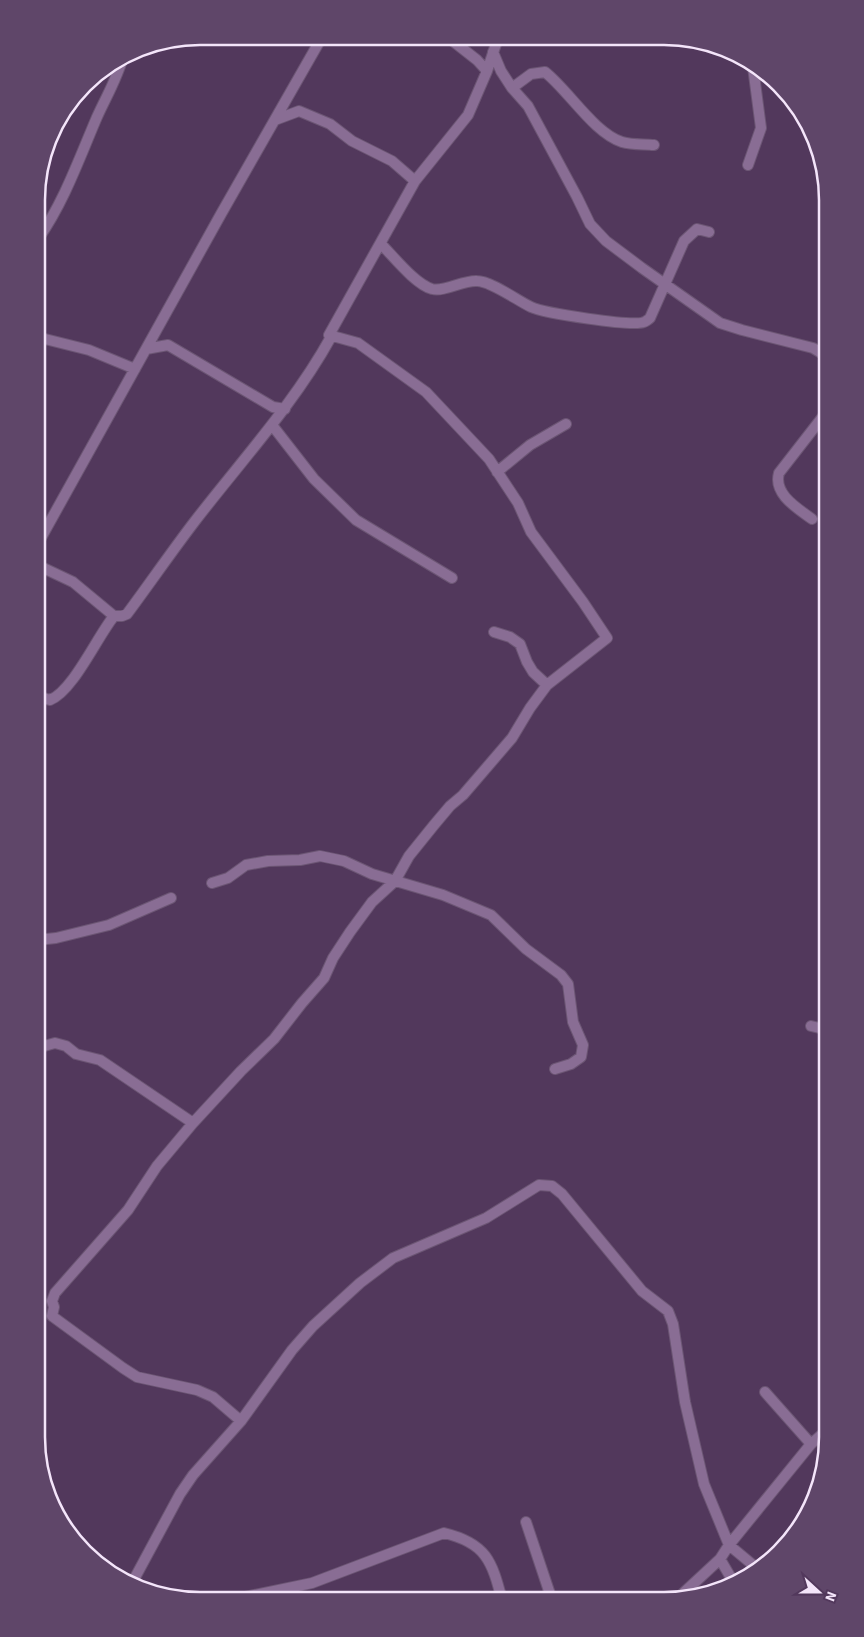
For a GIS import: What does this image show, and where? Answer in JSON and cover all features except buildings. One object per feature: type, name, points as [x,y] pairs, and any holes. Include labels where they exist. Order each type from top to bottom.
[{"type":"street","points":[[45,531],[317,45]]},
{"type":"street","points":[[458,45],[477,60],[487,71]]},
{"type":"street","points":[[45,569],[74,582],[114,616],[127,614],[195,521],[285,409],[320,357],[331,337],[329,335],[415,181],[468,115],[487,71],[496,45]]},
{"type":"street","points":[[493,52],[501,71],[512,88],[528,106],[590,224],[606,241],[720,323],[813,348],[819,352]]},
{"type":"street","points":[[45,229],[121,67]]},
{"type":"street","points":[[512,88],[531,74],[545,72],[558,82],[585,114],[606,134],[623,142],[654,145]]},
{"type":"street","points":[[748,165],[761,128],[754,74]]},
{"type":"street","points":[[275,120],[299,111],[330,124],[352,141],[392,162],[415,181]]},
{"type":"street","points":[[381,244],[415,277],[434,289],[444,289],[457,284],[478,281],[532,308],[604,321],[644,322],[650,318],[664,284],[688,237],[696,228],[710,232]]},
{"type":"street","points":[[242,1421],[213,1397],[157,1380],[137,1377],[123,1368],[52,1316],[54,1307],[52,1301],[55,1293],[128,1210],[157,1166],[192,1123],[274,1039],[324,978],[333,958],[372,902],[395,881],[410,856],[439,819],[463,795],[512,738],[524,721],[530,708],[547,685],[607,638],[531,532],[518,503],[489,459],[426,392],[358,343],[329,335]]},
{"type":"street","points":[[45,339],[89,350],[135,369]]},
{"type":"street","points":[[146,349],[168,345],[273,407],[285,409]]},
{"type":"street","points":[[273,407],[275,422],[314,479],[356,520],[452,578]]},
{"type":"street","points":[[812,519],[793,505],[780,490],[777,480],[780,473],[819,422]]},
{"type":"street","points":[[498,472],[530,445],[566,424]]},
{"type":"street","points":[[45,698],[50,700],[62,693],[80,668],[104,628],[114,616]]},
{"type":"street","points":[[494,632],[510,637],[520,644],[533,672],[547,685]]},
{"type":"street","points":[[212,883],[228,878],[246,865],[268,860],[300,860],[320,856],[344,861],[372,874],[443,895],[491,915],[526,949],[561,975],[568,984],[572,1022],[583,1045],[580,1057],[571,1064],[555,1069]]},
{"type":"street","points":[[45,939],[109,925],[171,898]]},
{"type":"street","points":[[811,1026],[819,1028]]},
{"type":"street","points":[[45,1046],[55,1043],[66,1046],[76,1054],[100,1060],[192,1123]]},
{"type":"street","points":[[135,1578],[180,1494],[194,1475],[242,1421],[292,1350],[313,1326],[360,1283],[393,1258],[486,1218],[539,1185],[552,1186],[562,1194],[642,1291],[668,1311],[673,1324],[685,1402],[704,1484],[729,1544],[752,1565]]},
{"type":"street","points":[[765,1392],[811,1444]]},
{"type":"street","points":[[686,1590],[720,1559],[729,1544],[811,1444],[819,1437]]},
{"type":"street","points":[[526,1522],[549,1592]]},
{"type":"street","points":[[274,1592],[312,1584],[444,1533],[461,1537],[482,1551],[495,1572],[500,1592]]},
{"type":"street","points":[[720,1559],[730,1577]]}]
